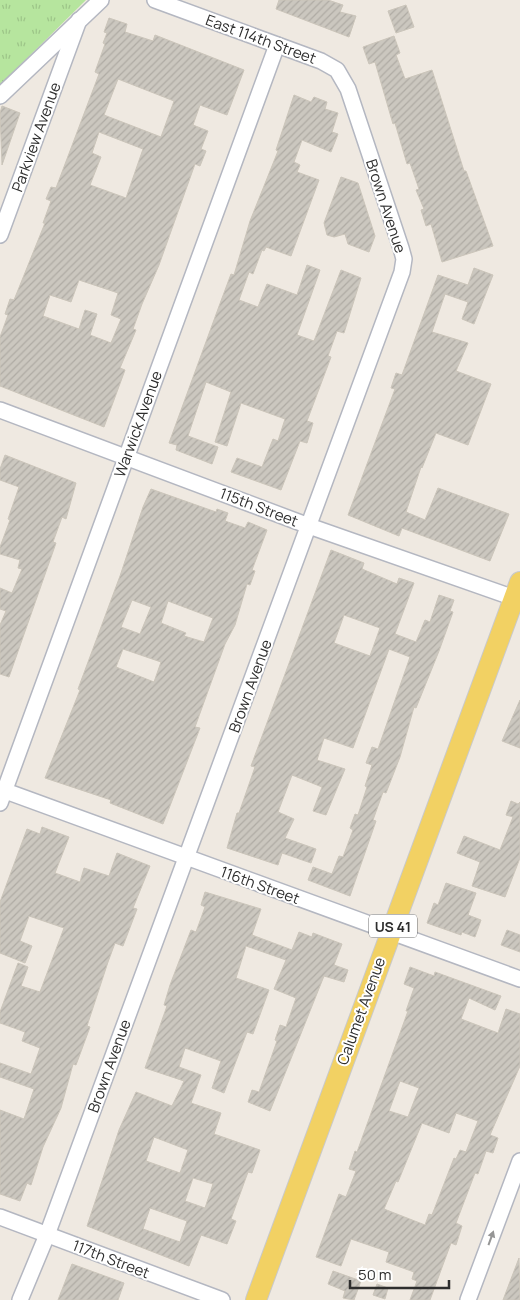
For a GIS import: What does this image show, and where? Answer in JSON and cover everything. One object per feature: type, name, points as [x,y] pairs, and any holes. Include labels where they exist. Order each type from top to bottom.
[{"type":"main road","name":"Calumet Avenue","points":[[256,1300],[390,932],[518,594]]},
{"type":"street","points":[[0,96],[101,0]]},
{"type":"street","name":"East 114th Street","points":[[158,1],[321,61],[337,70]]},
{"type":"street","name":"Parkview Avenue","points":[[0,235],[78,20]]},
{"type":"street","name":"Warwick Avenue","points":[[2,794],[277,45]]},
{"type":"street","name":"Parkview Avenue","points":[[37,59],[48,68],[61,68]]},
{"type":"street","name":"Brown Avenue","points":[[20,1300],[47,1235],[402,272],[404,259],[348,89],[337,70]]},
{"type":"street","name":"115th Street","points":[[0,410],[309,526],[518,594]]},
{"type":"street","name":"116th Street","points":[[2,794],[187,858],[520,979]]},
{"type":"street","points":[[468,1300],[520,1161]]},
{"type":"street","name":"117th Street","points":[[0,1217],[222,1300]]},
{"type":"green space","points":[[0,0],[86,0],[0,85]]},
{"type":"building","points":[[279,0],[328,0],[343,5],[340,12],[356,16],[349,37],[276,9]]},
{"type":"building","points":[[406,5],[414,27],[396,33],[388,11]]},
{"type":"building","points":[[109,18],[127,24],[125,32],[153,41],[155,35],[244,70],[227,115],[200,105],[193,125],[208,131],[201,149],[206,151],[200,166],[195,164],[159,265],[142,304],[133,329],[136,330],[120,368],[125,370],[104,427],[0,386],[0,337],[8,315],[5,314],[10,299],[14,300],[45,223],[43,223],[51,201],[46,199],[51,187],[56,188],[99,74],[95,72],[105,44],[103,43],[107,33],[104,32]],"holes":[[[118,79],[174,101],[161,137],[104,115]],[[99,132],[143,149],[126,198],[90,185],[101,157],[92,153]],[[79,280],[118,293],[111,315],[121,319],[111,343],[90,335],[97,314],[85,310],[79,329],[43,316],[50,295],[71,302]]]},
{"type":"building","points":[[394,36],[400,53],[396,55],[405,79],[432,70],[464,171],[466,171],[493,246],[442,262],[431,224],[426,226],[421,210],[424,209],[416,190],[419,189],[410,163],[407,164],[395,123],[393,124],[375,62],[369,64],[363,47]]},
{"type":"building","points":[[294,95],[311,102],[314,97],[327,102],[325,109],[338,113],[332,132],[338,134],[331,152],[302,140],[294,162],[300,165],[297,172],[319,180],[291,256],[266,247],[264,251],[262,250],[253,274],[249,272],[239,300],[258,307],[267,284],[297,295],[307,265],[320,270],[297,335],[314,341],[341,270],[361,278],[344,333],[337,331],[328,356],[331,357],[307,421],[313,423],[307,443],[300,441],[281,490],[231,472],[237,458],[262,467],[273,439],[278,441],[285,419],[241,403],[227,446],[215,442],[231,392],[206,382],[188,436],[218,447],[212,464],[176,450],[177,445],[169,443],[231,274],[234,275],[250,221],[278,151],[276,150]]},
{"type":"building","points":[[2,106],[20,113],[2,165],[0,113]]},
{"type":"building","points":[[341,177],[358,183],[375,236],[369,252],[348,244],[345,234],[334,237],[327,235],[324,223]]},
{"type":"building","points":[[474,268],[493,275],[474,324],[462,319],[468,302],[445,294],[432,332],[468,343],[456,371],[491,384],[468,445],[436,433],[421,467],[406,512],[425,520],[438,488],[509,514],[490,561],[402,528],[399,536],[348,515],[395,389],[391,388],[396,373],[402,375],[438,275],[468,285]]},
{"type":"building","points":[[5,455],[76,483],[66,519],[62,517],[53,542],[56,543],[9,677],[0,674],[0,625],[6,611],[0,609],[0,588],[12,593],[22,569],[18,568],[20,560],[0,554],[0,547],[19,487],[0,480],[0,469]]},
{"type":"building","points":[[151,489],[216,512],[217,509],[228,513],[225,521],[245,528],[248,522],[267,530],[252,570],[255,571],[250,585],[247,584],[235,625],[225,644],[195,727],[200,728],[163,824],[110,803],[111,800],[45,778],[80,690],[78,689],[120,576]],"holes":[[[132,600],[151,607],[140,634],[121,627]],[[168,601],[213,618],[204,642],[184,636],[186,633],[161,623]],[[123,649],[161,662],[154,682],[116,667]]]},
{"type":"building","points":[[331,550],[364,563],[362,569],[397,584],[399,578],[414,583],[395,634],[416,642],[425,620],[430,622],[439,595],[454,600],[450,611],[453,612],[439,651],[416,708],[414,707],[400,757],[386,793],[383,792],[373,820],[376,821],[350,896],[308,880],[313,867],[332,874],[339,856],[343,857],[353,830],[350,828],[355,814],[358,815],[367,787],[365,786],[372,765],[366,763],[372,747],[378,749],[410,657],[389,649],[353,748],[324,738],[317,760],[345,769],[326,815],[313,811],[322,787],[292,775],[278,812],[294,819],[285,838],[316,849],[311,863],[282,853],[278,865],[227,848],[237,813],[239,813],[255,767],[251,766]],"holes":[[[344,615],[380,628],[370,656],[334,643]]]},
{"type":"building","points":[[520,700],[520,748],[502,741]]},
{"type":"building","points":[[511,801],[518,804],[520,802],[520,858],[505,897],[472,886],[480,862],[457,853],[464,836],[500,850],[513,817],[506,815]]},
{"type":"building","points":[[42,827],[69,837],[55,873],[80,882],[84,868],[109,876],[117,853],[150,866],[133,908],[137,909],[123,946],[115,943],[87,1026],[90,1027],[76,1065],[73,1064],[61,1108],[43,1147],[31,1185],[27,1183],[20,1201],[0,1194],[0,1110],[24,1119],[34,1089],[0,1077],[0,1063],[31,1074],[40,1048],[22,1041],[25,1032],[0,1023],[0,1012],[18,963],[28,967],[21,986],[40,992],[64,928],[29,916],[20,941],[32,946],[25,963],[0,953],[0,902],[27,829],[40,834]]},
{"type":"building","points":[[446,883],[476,893],[468,915],[481,920],[475,937],[462,932],[461,935],[427,923],[434,903],[438,905]]},
{"type":"building","points":[[205,892],[261,909],[252,935],[292,950],[299,932],[312,937],[313,933],[342,944],[334,965],[348,970],[344,982],[324,976],[270,1111],[248,1102],[252,1090],[259,1092],[277,1041],[275,1040],[280,1025],[286,1027],[296,998],[274,989],[286,960],[246,946],[236,978],[269,990],[253,1034],[247,1032],[224,1093],[212,1088],[221,1061],[185,1048],[179,1067],[201,1075],[191,1103],[221,1113],[214,1134],[260,1150],[252,1173],[248,1172],[231,1219],[236,1221],[227,1244],[201,1235],[189,1266],[87,1226],[119,1130],[136,1092],[172,1106],[184,1081],[145,1068],[167,1006],[164,1005],[170,985],[191,930],[196,932],[205,907],[201,905]],"holes":[[[154,1137],[188,1150],[180,1173],[146,1161]],[[193,1178],[213,1184],[205,1208],[185,1201]],[[150,1208],[187,1221],[180,1242],[143,1229]]]},
{"type":"building","points":[[507,930],[520,935],[520,952],[501,945]]},
{"type":"building","points":[[410,967],[434,976],[435,972],[501,996],[495,1010],[469,998],[461,1019],[498,1033],[506,1009],[520,1014],[520,1066],[490,1135],[498,1138],[493,1153],[486,1151],[478,1174],[475,1173],[456,1223],[462,1226],[456,1245],[451,1243],[430,1300],[410,1300],[417,1281],[412,1279],[414,1272],[386,1262],[389,1252],[351,1239],[341,1266],[316,1257],[339,1194],[346,1197],[356,1171],[349,1169],[355,1151],[357,1152],[408,1011],[406,1011],[414,988],[404,984]],"holes":[[[400,1081],[419,1088],[408,1117],[389,1111]],[[456,1113],[478,1121],[466,1152],[460,1150],[456,1159],[454,1158],[432,1215],[429,1214],[425,1225],[384,1209],[396,1181],[398,1182],[422,1123],[449,1133]]]},
{"type":"building","points":[[519,1258],[520,1300],[503,1300]]},
{"type":"building","points":[[72,1264],[124,1283],[118,1300],[58,1300]]},
{"type":"building","points":[[333,1271],[361,1281],[354,1300],[343,1298],[345,1291],[328,1284]]},
{"type":"building","points":[[377,1284],[388,1288],[385,1299],[373,1295]]}]
